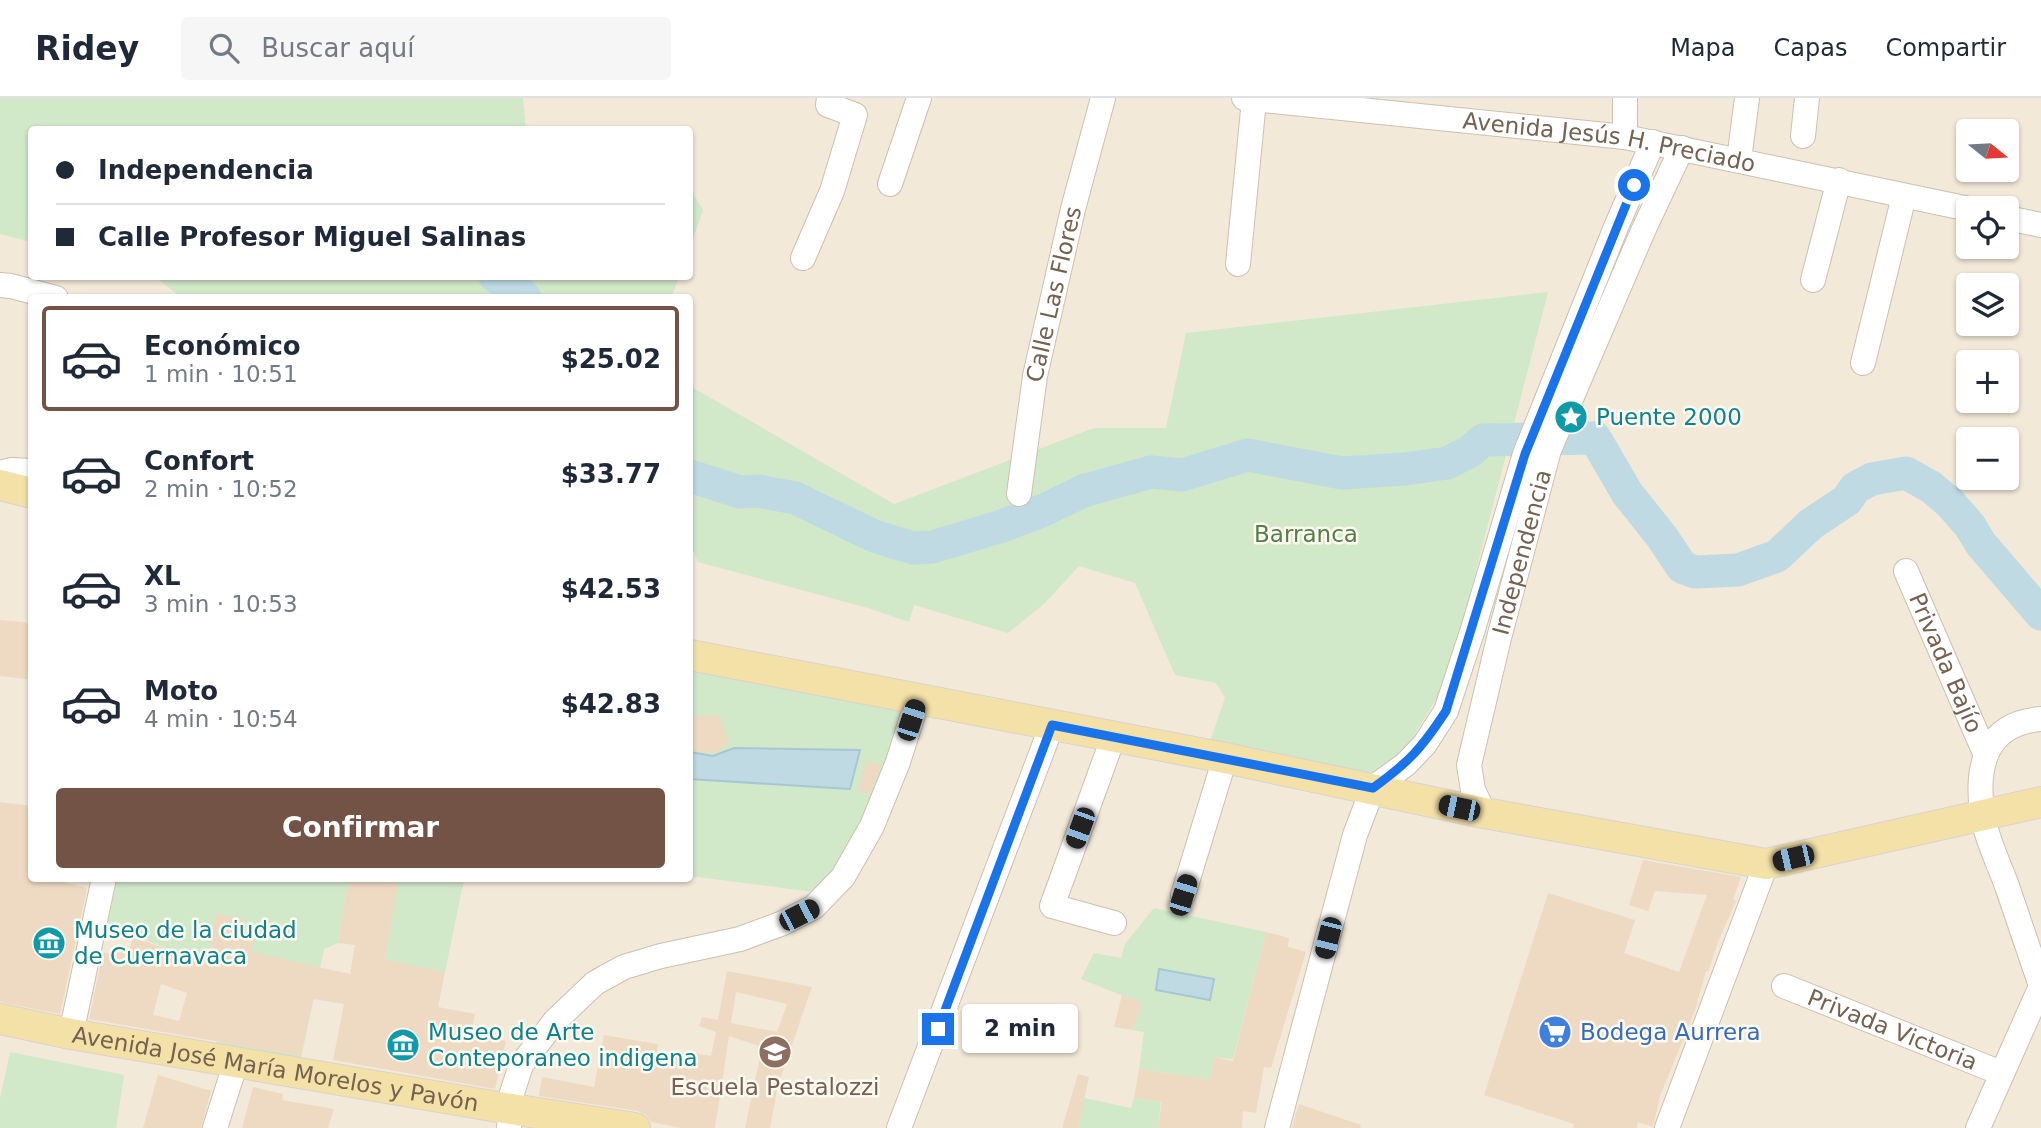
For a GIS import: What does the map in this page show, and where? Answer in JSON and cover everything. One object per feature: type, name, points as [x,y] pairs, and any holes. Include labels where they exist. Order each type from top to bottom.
[{"type":"main road","points":[[0,485],[28,492]]},
{"type":"main road","points":[[693,656],[1225,758],[1484,813],[1766,864],[2041,802]]},
{"type":"main road","name":"Avenida José María Morelos y Pavón","points":[[0,1018],[71,1034],[236,1062],[510,1119],[635,1128]]},
{"type":"street","points":[[803,258],[832,191],[855,115],[828,105],[829,98]]},
{"type":"street","points":[[890,184],[919,98]]},
{"type":"street","name":"Calle Las Flores","points":[[1018,494],[1035,376],[1073,209],[1102,98]]},
{"type":"street","points":[[1625,98],[1625,137]]},
{"type":"street","points":[[1740,160],[1747,98]]},
{"type":"street","points":[[1803,136],[1807,98]]},
{"type":"street","points":[[1238,264],[1249,99]]},
{"type":"street","name":"Avenida Jesús H. Preciado","points":[[1249,99],[1464,109],[1653,142],[1956,206]]},
{"type":"street","name":"Independencia","points":[[1373,788],[1406,764],[1425,744],[1446,711],[1525,454],[1653,142]]},
{"type":"street","name":"Independencia","points":[[1484,813],[1474,790],[1469,765],[1499,638],[1549,450],[1643,231],[1682,148]]},
{"type":"street","points":[[1813,280],[1839,180]]},
{"type":"street","points":[[1863,363],[1904,196]]},
{"type":"street","points":[[2019,220],[2041,225]]},
{"type":"street","points":[[0,285],[41,294]]},
{"type":"street","points":[[0,472],[28,471]]},
{"type":"street","name":"Privada Bajío","points":[[1906,571],[1985,753]]},
{"type":"street","points":[[510,1119],[512,1096],[521,1065],[555,1021],[595,983],[624,967],[740,939],[783,923],[814,907],[843,877],[872,826],[898,762],[918,699]]},
{"type":"street","points":[[1978,1128],[2041,986],[1982,815],[1980,771],[1985,753],[1999,733],[2017,723],[2041,719]]},
{"type":"street","points":[[899,1128],[1052,725]]},
{"type":"street","points":[[1114,738],[1052,906],[1114,923]]},
{"type":"street","points":[[1183,895],[1225,758]]},
{"type":"street","points":[[1277,1128],[1355,835],[1373,788]]},
{"type":"street","points":[[1667,1128],[1766,864]]},
{"type":"street","points":[[71,1034],[103,882]]},
{"type":"street","name":"Privada Victoria","points":[[1784,986],[2001,1073]]},
{"type":"street","points":[[215,1128],[236,1062]]},
{"type":"shaded area","points":[[0,98],[2041,98],[2041,1128],[0,1128]]},
{"type":"green space","points":[[0,98],[523,98],[526,126],[28,126],[28,241],[0,234]]},
{"type":"green space","points":[[693,193],[703,210],[693,238]]},
{"type":"green space","points":[[160,280],[678,280],[673,294],[176,294]]},
{"type":"green space","name":"Barranca","points":[[1548,292],[1448,679],[1409,744],[1389,763],[1363,778],[1210,741],[1225,698],[1216,683],[1175,675],[1135,583],[1079,566],[1045,603],[1008,633],[914,605],[909,622],[868,608],[698,562],[693,549],[693,388],[894,504],[1094,428],[1166,428],[1186,333]]},
{"type":"green space","points":[[693,672],[912,708],[876,807],[821,893],[693,876]]},
{"type":"green space","points":[[116,882],[348,882],[338,943],[324,949],[300,1063],[216,1045],[233,967],[202,962],[107,925]]},
{"type":"green space","points":[[398,882],[463,882],[445,972],[385,961]]},
{"type":"green space","points":[[1154,908],[1266,932],[1233,1059],[1214,1057],[1210,1080],[1139,1069],[1144,1032],[1133,1030],[1141,1003],[1081,979],[1094,953],[1121,958],[1125,944]]},
{"type":"green space","points":[[10,1052],[124,1075],[116,1128],[0,1128],[0,1099]]},
{"type":"green space","points":[[1084,1098],[1131,1108],[1134,1098],[1161,1102],[1158,1128],[1078,1128]]},
{"type":"water","points":[[734,748],[860,750],[850,789],[693,779],[693,753],[713,756]]},
{"type":"water","points":[[1159,969],[1214,979],[1210,1000],[1156,990]]},
{"type":"building","points":[[0,620],[28,623],[28,680],[0,676]]},
{"type":"building","points":[[719,715],[729,742],[716,753],[693,751],[694,716]]},
{"type":"building","points":[[867,761],[881,765],[869,794],[857,791]]},
{"type":"building","name":"Museo de la ciudad de Cuernavaca","points":[[0,802],[28,806],[28,882],[64,882],[87,888],[60,1014],[0,1002]]},
{"type":"building","points":[[1643,860],[1741,877],[1733,900],[1736,901],[1708,972],[1706,971],[1694,1013],[1660,1096],[1653,1127],[1638,1122],[1637,1128],[1573,1128],[1574,1124],[1484,1095],[1548,893],[1635,920],[1624,953],[1679,972],[1707,895],[1655,891],[1648,911],[1629,905]]},
{"type":"building","points":[[348,882],[398,882],[385,960],[445,972],[438,1007],[475,1014],[471,1033],[506,1041],[495,1089],[333,1060],[344,1004],[313,999],[301,1056],[89,1019],[103,953],[129,952],[133,937],[206,963],[216,914],[243,918],[242,926],[256,929],[251,952],[350,974],[355,945],[338,943]],"holes":[[[161,984],[187,993],[179,1021],[153,1015]]]},
{"type":"building","points":[[1266,932],[1289,938],[1288,947],[1306,952],[1271,1068],[1264,1067],[1256,1113],[1243,1111],[1242,1128],[1158,1128],[1162,1102],[1134,1098],[1139,1069],[1210,1080],[1214,1057],[1233,1061]]},
{"type":"building","points":[[727,971],[812,987],[778,1085],[770,1128],[745,1128],[762,1047],[729,1036],[715,1128],[681,1128],[651,1122],[646,1115],[638,1111],[539,1096],[542,1077],[594,1087],[604,1035],[658,1044],[657,1053],[685,1058],[686,1052],[711,1056],[716,1032],[699,1026],[702,1017],[718,1020]],"holes":[[[736,992],[787,1004],[777,1032],[731,1023]]]},
{"type":"building","points":[[1122,995],[1141,1003],[1133,1030],[1114,1027]]},
{"type":"building","points":[[1078,1074],[1089,1077],[1078,1128],[1062,1128]]},
{"type":"building","points":[[158,1075],[211,1091],[201,1128],[143,1128]]},
{"type":"building","points":[[253,1087],[283,1094],[282,1100],[334,1109],[328,1128],[242,1128]]},
{"type":"building","points":[[1299,1104],[1361,1125],[1360,1128],[1292,1128]]},
{"type":"waterway","points":[[501,280],[521,294]]},
{"type":"waterway","points":[[693,477],[740,492],[758,491],[795,498],[874,536],[913,548],[932,547],[999,527],[1044,510],[1083,491],[1151,472],[1182,475],[1248,455],[1342,473],[1447,463],[1469,452],[1483,440],[1595,438],[1627,493],[1682,567],[1695,572],[1738,570],[1777,556],[1811,524],[1847,500],[1855,488],[1872,479],[1906,473],[1931,487],[1950,503],[2041,614]]},
{"type":"place","name":"Puente 2000","points":[[1571,417]]},
{"type":"place","name":"Museo de la ciudad de Cuernavaca","points":[[49,943]]},
{"type":"place","name":"Bodega Aurrera","points":[[1555,1032]]},
{"type":"place","name":"Museo de Arte Conteporaneo indigena","points":[[403,1045]]},
{"type":"place","name":"Escuela Pestalozzi","points":[[775,1052]]},
{"type":"route","points":[[938,1029],[1052,725],[1373,788],[1406,764],[1425,744],[1446,711],[1525,454],[1634,185]]}]
